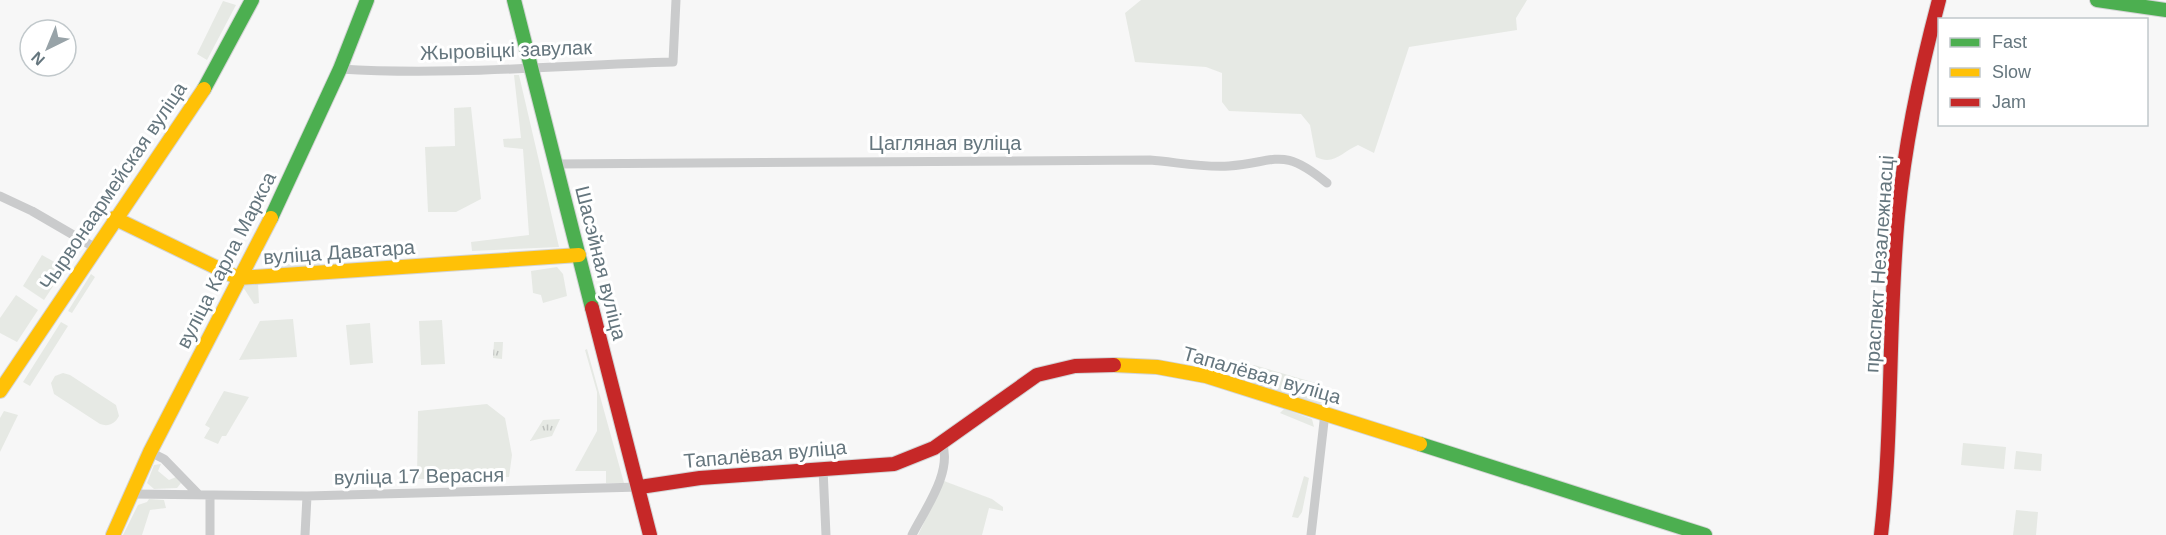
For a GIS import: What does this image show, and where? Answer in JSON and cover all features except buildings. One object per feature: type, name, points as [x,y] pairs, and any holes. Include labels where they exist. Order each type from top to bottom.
[{"type":"main road","name":"Чырвонаармейская вуліца","points":[[0,391],[94,247],[216,71],[252,0]]},
{"type":"main road","name":"вуліца Карла Маркса","points":[[113,535],[150,452],[287,187],[340,69],[367,0]]},
{"type":"main road","name":"Шасэйная вуліца","points":[[514,0],[640,487],[650,535]]},
{"type":"main road","name":"праспект Незалежнасці","points":[[1881,535],[1887,473],[1889,368],[1898,214],[1906,154],[1928,42],[1939,0]]},
{"type":"main road","points":[[2097,0],[2166,10]]},
{"type":"main road","name":"вуліца Даватара","points":[[114,218],[238,278],[579,255]]},
{"type":"main road","name":"Тапалёвая вуліца","points":[[640,487],[700,478],[894,464],[922,455],[1037,375],[1075,366],[1126,365],[1183,371],[1325,413],[1705,535]]},
{"type":"street","name":"Жыровіцкі завулак","points":[[340,69],[387,72],[674,62],[676,0]]},
{"type":"street","name":"Цагляная вуліца","points":[[556,164],[1150,160],[1229,166],[1281,158],[1309,169],[1327,183]]},
{"type":"street","points":[[0,196],[94,247]]},
{"type":"street","points":[[1311,535],[1325,413]]},
{"type":"street","points":[[912,535],[942,476],[945,451],[942,442]]},
{"type":"street","points":[[150,452],[164,459],[199,495]]},
{"type":"street","points":[[823,469],[826,535]]},
{"type":"street","name":"вуліца 17 Верасня","points":[[132,494],[307,496],[535,492],[640,487]]},
{"type":"street","points":[[210,495],[210,535]]},
{"type":"street","points":[[304,535],[307,496]]},
{"type":"green space","points":[[1141,0],[1527,0],[1516,18],[1517,30],[1409,47],[1374,153],[1358,145],[1328,160],[1316,157],[1310,125],[1301,114],[1229,111],[1222,102],[1222,73],[1206,67],[1135,62],[1125,13]]},
{"type":"green space","points":[[223,1],[236,5],[207,60],[197,54]]},
{"type":"green space","points":[[514,75],[519,75],[559,247],[472,251],[471,242],[529,235],[523,149],[504,147],[503,139],[521,138]]},
{"type":"green space","points":[[471,107],[481,199],[456,212],[428,212],[425,147],[455,146],[454,108]]},
{"type":"green space","points":[[404,248],[405,255],[383,257],[372,250]]},
{"type":"green space","points":[[42,255],[65,268],[44,300],[23,286]]},
{"type":"green space","points":[[320,262],[320,267],[270,270],[274,265]]},
{"type":"green space","points":[[557,267],[563,274],[567,296],[543,303],[541,295],[533,293],[531,271]]},
{"type":"green space","points":[[91,274],[95,277],[72,313],[68,311]]},
{"type":"green space","points":[[258,283],[259,303],[254,304],[241,284]]},
{"type":"green space","points":[[16,295],[38,310],[17,342],[0,333],[0,318]]},
{"type":"green space","points":[[293,319],[297,357],[239,360],[260,321]]},
{"type":"green space","points":[[442,320],[445,364],[421,365],[419,321]]},
{"type":"green space","points":[[61,322],[68,326],[30,386],[23,382]]},
{"type":"green space","points":[[370,323],[373,363],[350,365],[346,325]]},
{"type":"green space","points":[[494,342],[503,342],[502,359],[493,358]]},
{"type":"green space","points":[[587,349],[624,483],[606,483],[606,471],[575,471],[597,431],[597,392],[585,350]]},
{"type":"green space","points":[[1254,365],[1319,384],[1325,392],[1326,399],[1320,404],[1312,403],[1256,385],[1248,381],[1245,375],[1247,368]]},
{"type":"green space","points":[[63,373],[70,375],[116,405],[119,416],[115,421],[108,425],[100,424],[54,394],[51,383],[55,376]]},
{"type":"green space","points":[[224,391],[249,397],[226,436],[222,436],[218,444],[204,438],[210,428],[205,425]]},
{"type":"green space","points":[[487,404],[505,418],[512,455],[509,477],[442,476],[441,473],[428,479],[417,479],[418,411]]},
{"type":"green space","points":[[1284,409],[1312,419],[1314,427],[1280,413]]},
{"type":"green space","points":[[4,411],[18,415],[0,452],[0,418]]},
{"type":"green space","points":[[560,419],[552,436],[530,441],[543,420]]},
{"type":"green space","points":[[1963,443],[2006,447],[2004,469],[1961,465]]},
{"type":"green space","points":[[2016,451],[2042,454],[2041,471],[2014,469]]},
{"type":"green space","points":[[161,464],[158,471],[169,480],[176,477],[181,483],[177,488],[154,489],[147,483],[154,465]]},
{"type":"green space","points":[[1304,476],[1309,478],[1302,512],[1298,518],[1292,517]]},
{"type":"green space","points":[[944,481],[992,499],[1003,507],[1003,511],[989,508],[982,535],[918,535]]},
{"type":"green space","points":[[149,499],[164,500],[166,508],[150,510],[142,535],[123,535],[138,505]]},
{"type":"green space","points":[[2016,510],[2038,512],[2036,535],[2013,535]]},
{"type":"traffic: fast","points":[[204,89],[252,0]]},
{"type":"traffic: fast","points":[[271,218],[340,69],[367,0]]},
{"type":"traffic: fast","points":[[514,0],[592,308]]},
{"type":"traffic: fast","points":[[2097,0],[2166,10]]},
{"type":"traffic: fast","points":[[1420,444],[1705,535]]},
{"type":"traffic: slow","points":[[0,391],[204,89]]},
{"type":"traffic: slow","points":[[114,218],[238,278],[579,255]]},
{"type":"traffic: slow","points":[[113,535],[150,452],[271,218]]},
{"type":"traffic: slow","points":[[1114,365],[1157,367],[1206,376],[1420,444]]},
{"type":"traffic: jam","points":[[1881,535],[1885,495],[1898,215],[1914,107],[1939,0]]},
{"type":"traffic: jam","points":[[592,308],[650,535]]},
{"type":"traffic: jam","points":[[640,487],[700,478],[894,464],[934,448],[1037,375],[1075,366],[1114,365]]}]
